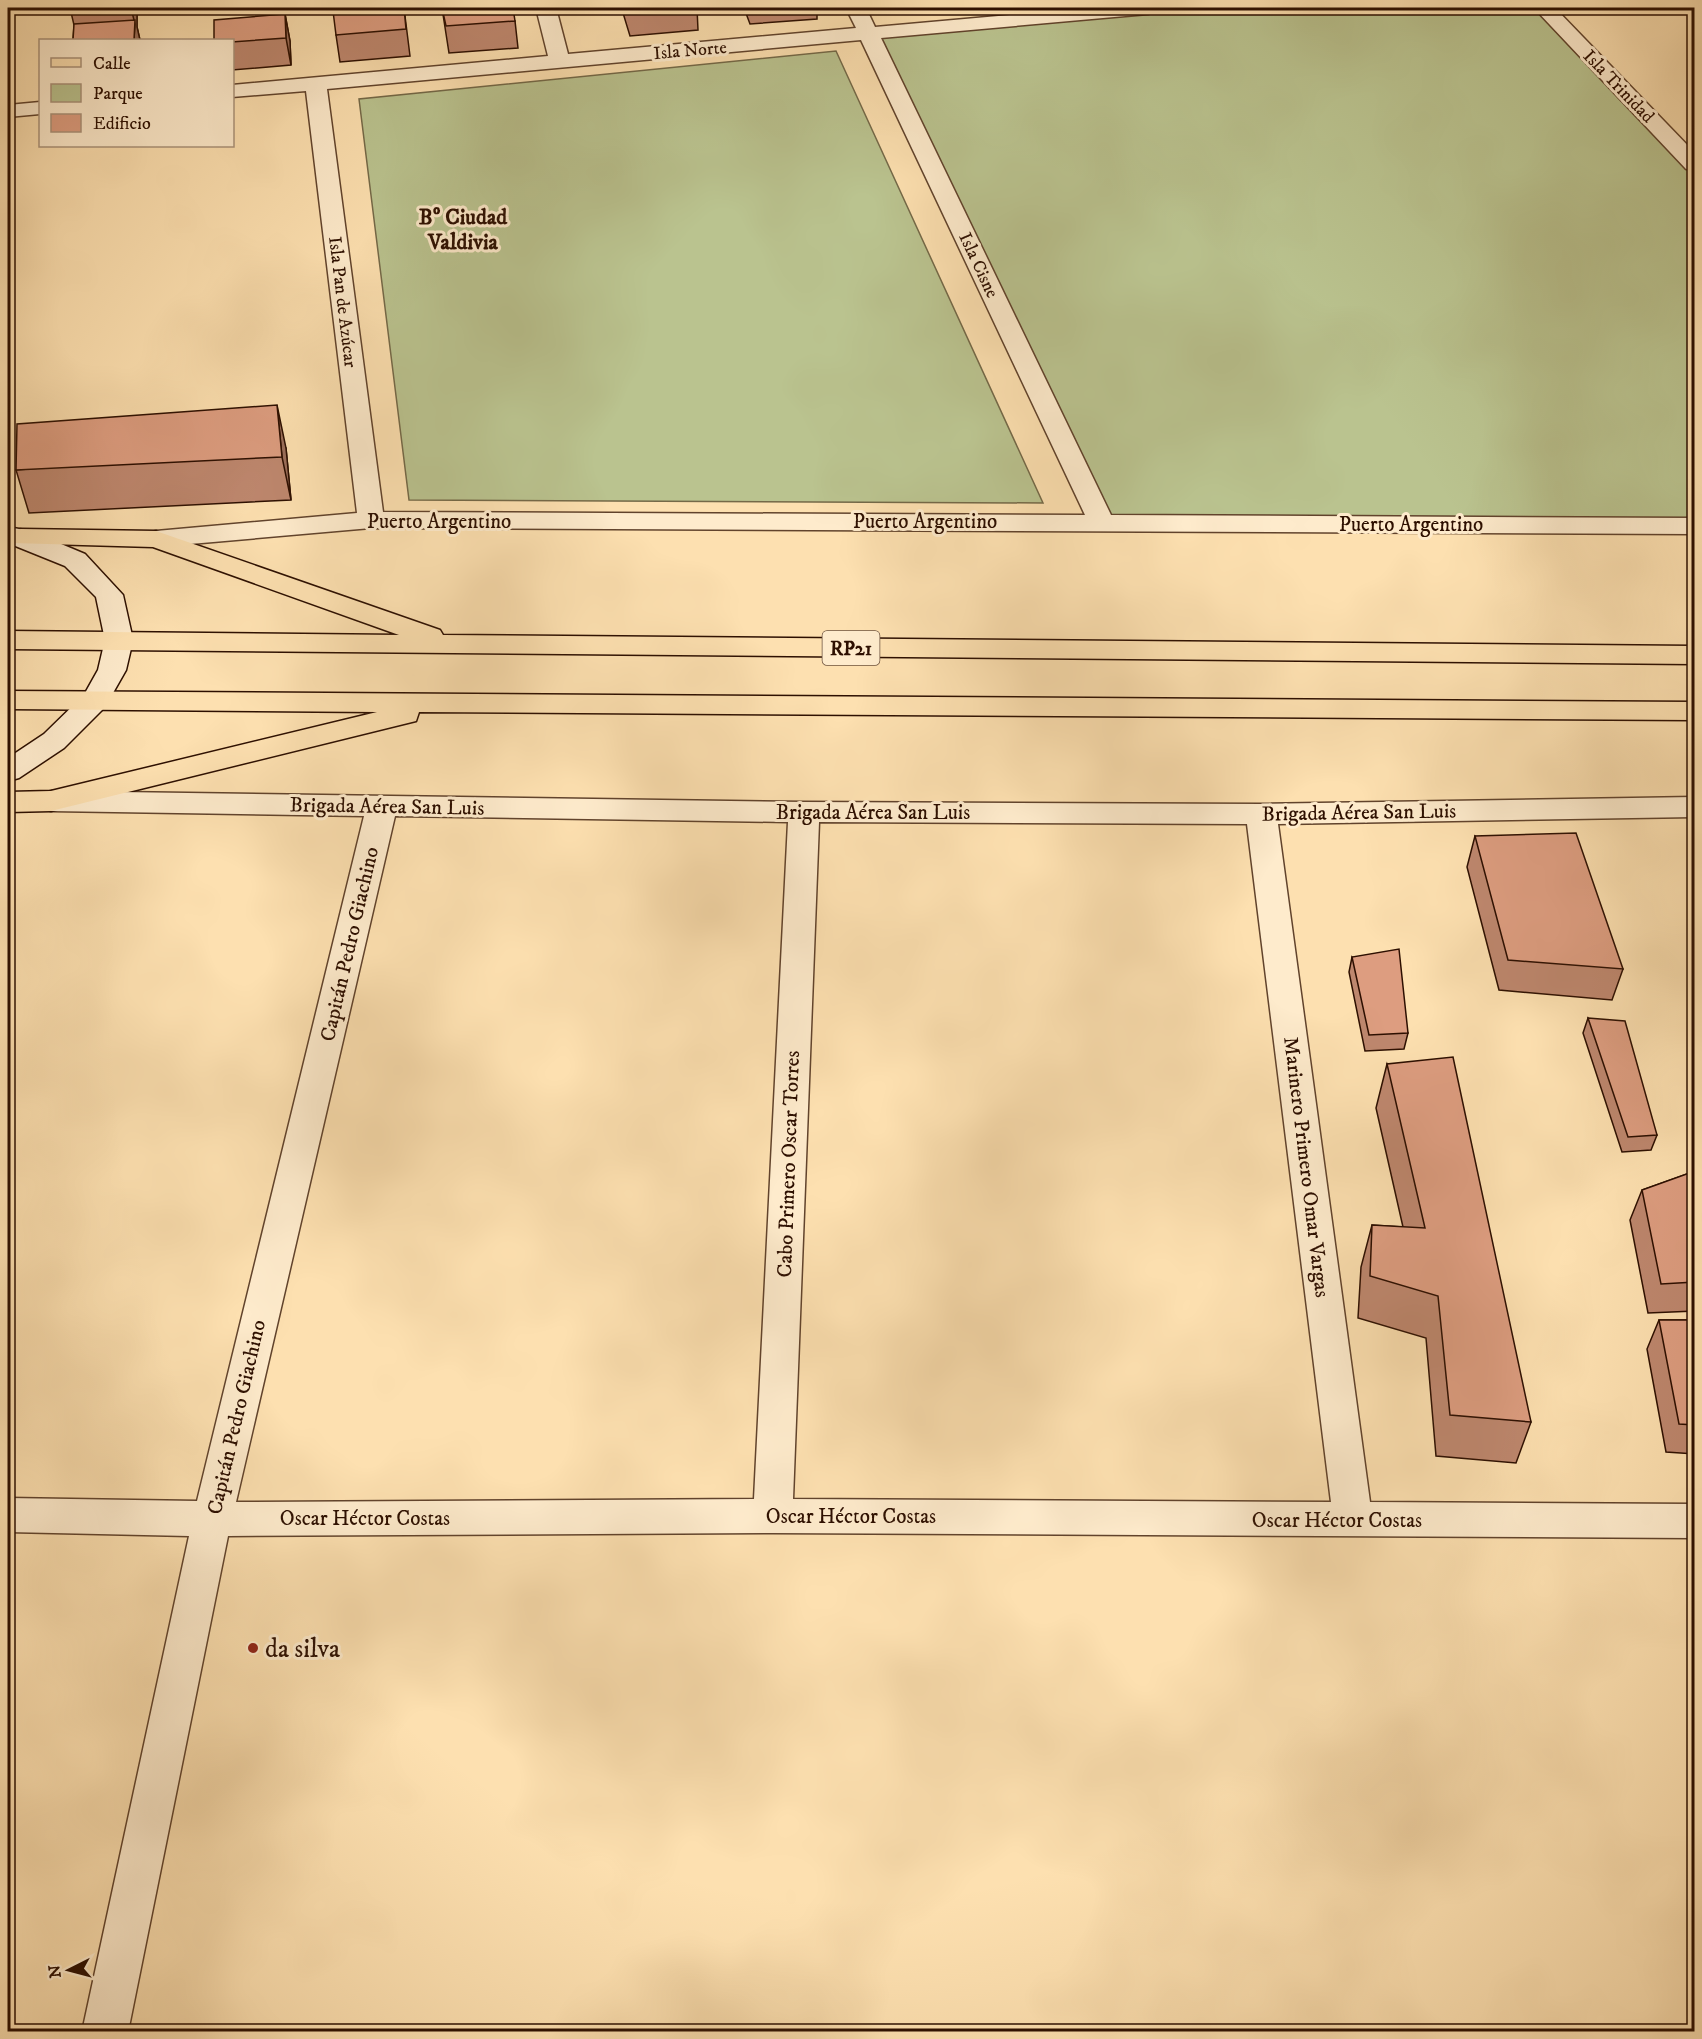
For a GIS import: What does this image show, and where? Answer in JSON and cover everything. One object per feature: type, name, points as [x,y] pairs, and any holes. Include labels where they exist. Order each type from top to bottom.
[{"type":"main road","points":[[14,536],[156,539],[457,645]]},
{"type":"main road","name":"RP21","points":[[8,640],[1695,655]]},
{"type":"main road","points":[[8,700],[1695,711]]},
{"type":"main road","points":[[8,802],[51,801],[454,703]]},
{"type":"street","points":[[546,8],[560,61]]},
{"type":"street","name":"Isla Cisne","points":[[856,8],[1101,522]]},
{"type":"street","name":"Isla Norte","points":[[234,91],[1148,8]]},
{"type":"street","name":"Isla Trinidad","points":[[1544,8],[1695,164]]},
{"type":"street","name":"Isla Pan de Azúcar","points":[[316,84],[371,520]]},
{"type":"street","points":[[8,111],[39,108]]},
{"type":"street","name":"Puerto Argentino","points":[[156,539],[371,520],[1695,526]]},
{"type":"street","points":[[8,771],[54,741],[95,700],[112,670],[119,640],[109,595],[75,560],[14,536]]},
{"type":"street","name":"Brigada Aérea San Luis","points":[[51,801],[804,812],[1692,814]]},
{"type":"street","name":"Capitán Pedro Giachino","points":[[105,2031],[212,1519],[382,805]]},
{"type":"street","name":"Cabo Primero Oscar Torres","points":[[773,1516],[804,812]]},
{"type":"street","name":"Marinero Primero Omar Vargas","points":[[1261,814],[1353,1520]]},
{"type":"street","name":"Oscar Héctor Costas","points":[[8,1515],[212,1519],[773,1516],[1695,1521]]},
{"type":"green space","points":[[1167,8],[1539,8],[1694,169],[1694,523],[1105,518],[874,35]]},
{"type":"green space","points":[[836,51],[1043,503],[409,500],[359,99]]},
{"type":"building","points":[[70,8],[96,8],[70,10]]},
{"type":"building","points":[[404,8],[406,29],[336,35],[333,11]]},
{"type":"building","points":[[442,8],[513,8],[515,21],[446,26]]},
{"type":"building","points":[[285,14],[286,38],[234,42],[234,39],[214,39],[214,20]]},
{"type":"building","points":[[135,20],[134,39],[73,39],[74,24]]},
{"type":"building","points":[[277,405],[282,457],[16,470],[17,424]]},
{"type":"building","points":[[1576,833],[1623,969],[1508,960],[1475,836]]},
{"type":"building","points":[[1399,949],[1408,1033],[1369,1035],[1352,957]]},
{"type":"building","points":[[1588,1018],[1625,1021],[1657,1135],[1628,1137]]},
{"type":"building","points":[[1453,1057],[1531,1422],[1450,1415],[1438,1296],[1370,1276],[1372,1225],[1425,1228],[1387,1064]]},
{"type":"building","points":[[1695,1171],[1695,1282],[1661,1284],[1642,1190]]},
{"type":"building","points":[[1659,1320],[1695,1320],[1695,1425],[1679,1424]]},
{"type":"place","name":"da silva","points":[[253,1648]]},
{"type":"district","name":"Bº Ciudad Valdivia","points":[[463,228]]}]
